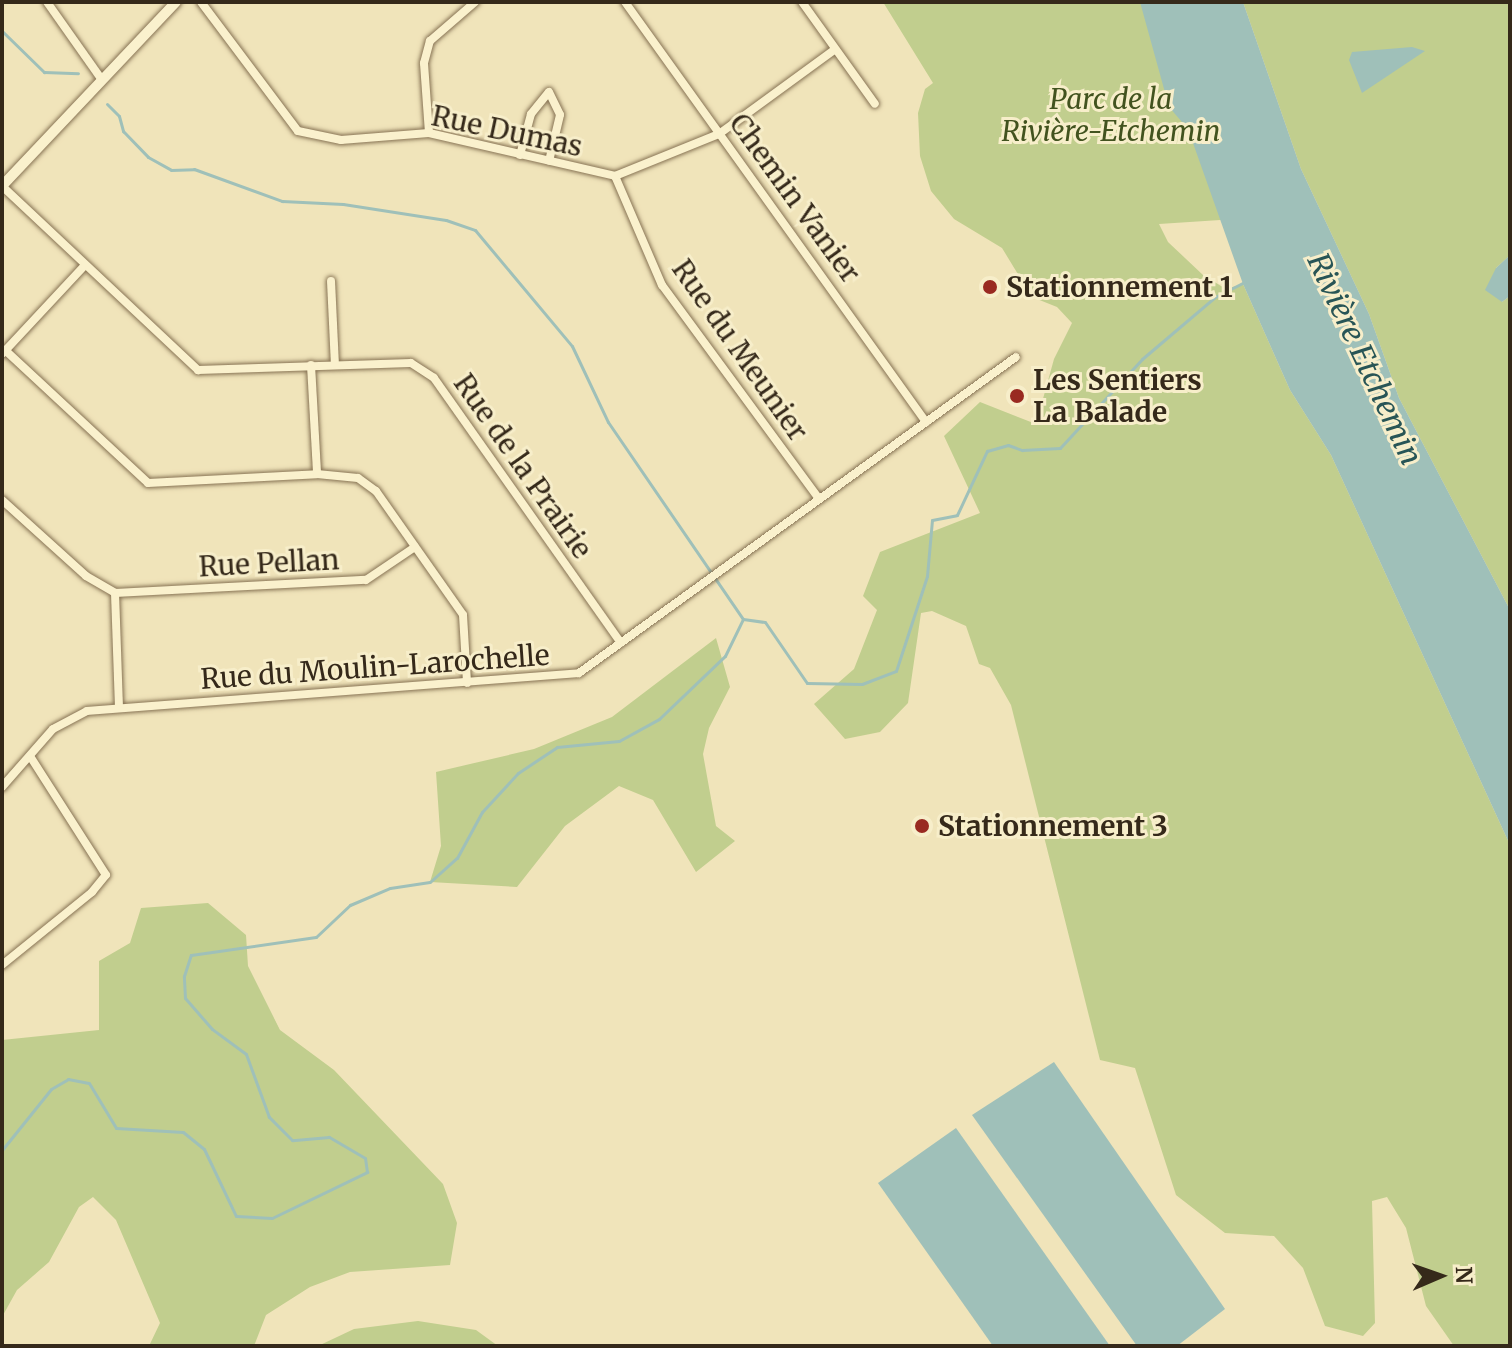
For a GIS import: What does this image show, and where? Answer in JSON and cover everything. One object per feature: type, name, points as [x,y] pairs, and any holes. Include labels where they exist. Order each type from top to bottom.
[{"type":"street","points":[[47,2],[102,80]]},
{"type":"street","points":[[2,186],[176,2]]},
{"type":"street","name":"Rue Dumas","points":[[201,2],[298,131],[341,140],[429,133],[615,176],[719,134],[834,50]]},
{"type":"street","points":[[429,133],[424,63],[430,41],[475,2]]},
{"type":"street","name":"Chemin Vanier","points":[[625,2],[926,422]]},
{"type":"street","points":[[802,2],[875,104]]},
{"type":"street","points":[[520,155],[531,114],[549,92],[560,115],[549,161]]},
{"type":"street","name":"Rue du Meunier","points":[[615,176],[662,285],[819,499]]},
{"type":"street","name":"Rue de la Prairie","points":[[2,186],[198,370],[221,373],[311,365],[411,363],[434,378],[621,643]]},
{"type":"street","points":[[85,265],[4,352],[148,483],[317,474],[358,478],[367,485],[415,547],[463,615],[467,683]]},
{"type":"street","points":[[331,281],[335,365]]},
{"type":"street","name":"Rue du Moulin-Larochelle","points":[[2,787],[53,729],[87,711],[119,706],[567,677],[621,643],[1016,357]]},
{"type":"street","points":[[311,365],[317,474]]},
{"type":"street","points":[[2,500],[86,576],[115,593],[119,706]]},
{"type":"street","name":"Rue Pellan","points":[[115,593],[366,580],[415,547]]},
{"type":"street","points":[[2,965],[92,892],[106,875],[30,756]]},
{"type":"green space","name":"Parc de la Rivière-Etchemin","points":[[883,2],[1195,2],[1266,217],[1159,224],[1168,242],[1203,275],[1226,289],[1243,284],[1290,390],[1331,455],[1510,845],[1510,1346],[1454,1346],[1426,1306],[1406,1228],[1387,1197],[1372,1201],[1375,1323],[1363,1336],[1325,1326],[1303,1268],[1274,1236],[1225,1233],[1176,1195],[1135,1068],[1100,1060],[1011,705],[990,668],[979,664],[966,626],[932,611],[921,613],[908,703],[880,732],[845,739],[814,704],[854,669],[877,610],[863,596],[880,552],[980,513],[944,436],[980,402],[1036,424],[1054,359],[1072,323],[1057,307],[1032,297],[1002,248],[954,219],[931,191],[920,156],[918,113],[925,89],[933,83]]},
{"type":"green space","points":[[1243,2],[1510,2],[1510,255],[1496,268],[1502,302],[1510,296],[1510,610],[1399,398],[1369,314],[1301,169]]},
{"type":"green space","points":[[716,638],[730,687],[709,728],[703,754],[716,826],[735,841],[696,872],[653,800],[619,786],[565,826],[517,887],[430,882],[441,846],[436,772],[534,749],[612,717]]},
{"type":"green space","points":[[208,903],[246,935],[248,966],[280,1030],[334,1070],[443,1184],[457,1223],[450,1265],[350,1272],[310,1287],[266,1315],[254,1346],[149,1346],[160,1323],[116,1220],[93,1197],[79,1207],[49,1262],[17,1290],[2,1317],[2,1040],[99,1030],[99,961],[130,943],[141,908]]},
{"type":"green space","points":[[418,1321],[476,1330],[498,1346],[318,1346],[354,1329]]},
{"type":"water","name":"Rivière Etchemin","points":[[1140,2],[1243,2],[1301,169],[1369,314],[1399,398],[1510,610],[1510,845],[1331,455],[1290,390],[1243,284],[1188,129],[1169,107]]},
{"type":"water","points":[[1412,47],[1425,51],[1362,93],[1349,60],[1352,52]]},
{"type":"water","points":[[1510,255],[1510,296],[1502,302],[1485,290],[1496,268]]},
{"type":"water","points":[[1054,1062],[1225,1309],[1177,1346],[1137,1346],[972,1115]]},
{"type":"water","points":[[956,1128],[1110,1346],[993,1346],[878,1183]]},
{"type":"waterway","points":[[2,31],[44,72],[78,73]]},
{"type":"waterway","points":[[107,104],[119,116],[123,131],[148,157],[171,170],[194,169],[282,201],[343,204],[446,220],[475,230],[572,346],[608,422],[743,619]]},
{"type":"waterway","points":[[2,1150],[51,1089],[68,1079],[89,1083],[116,1128],[183,1132],[204,1149],[236,1216],[272,1218],[367,1172],[365,1158],[329,1137],[292,1140],[269,1117],[246,1054],[212,1029],[185,998],[184,976],[191,955],[316,937],[350,905],[390,888],[430,882],[457,858],[482,812],[518,773],[557,747],[619,741],[659,719],[725,656],[743,619],[765,622],[807,683],[862,684],[896,671],[927,576],[932,520],[957,515],[987,451],[1008,445],[1022,450],[1060,448],[1142,359],[1215,297],[1244,282]]},
{"type":"place","name":"Stationnement 1","points":[[990,287]]},
{"type":"place","name":"Les Sentiers La Balade","points":[[1017,396]]},
{"type":"place","name":"Stationnement 3","points":[[922,826]]}]
